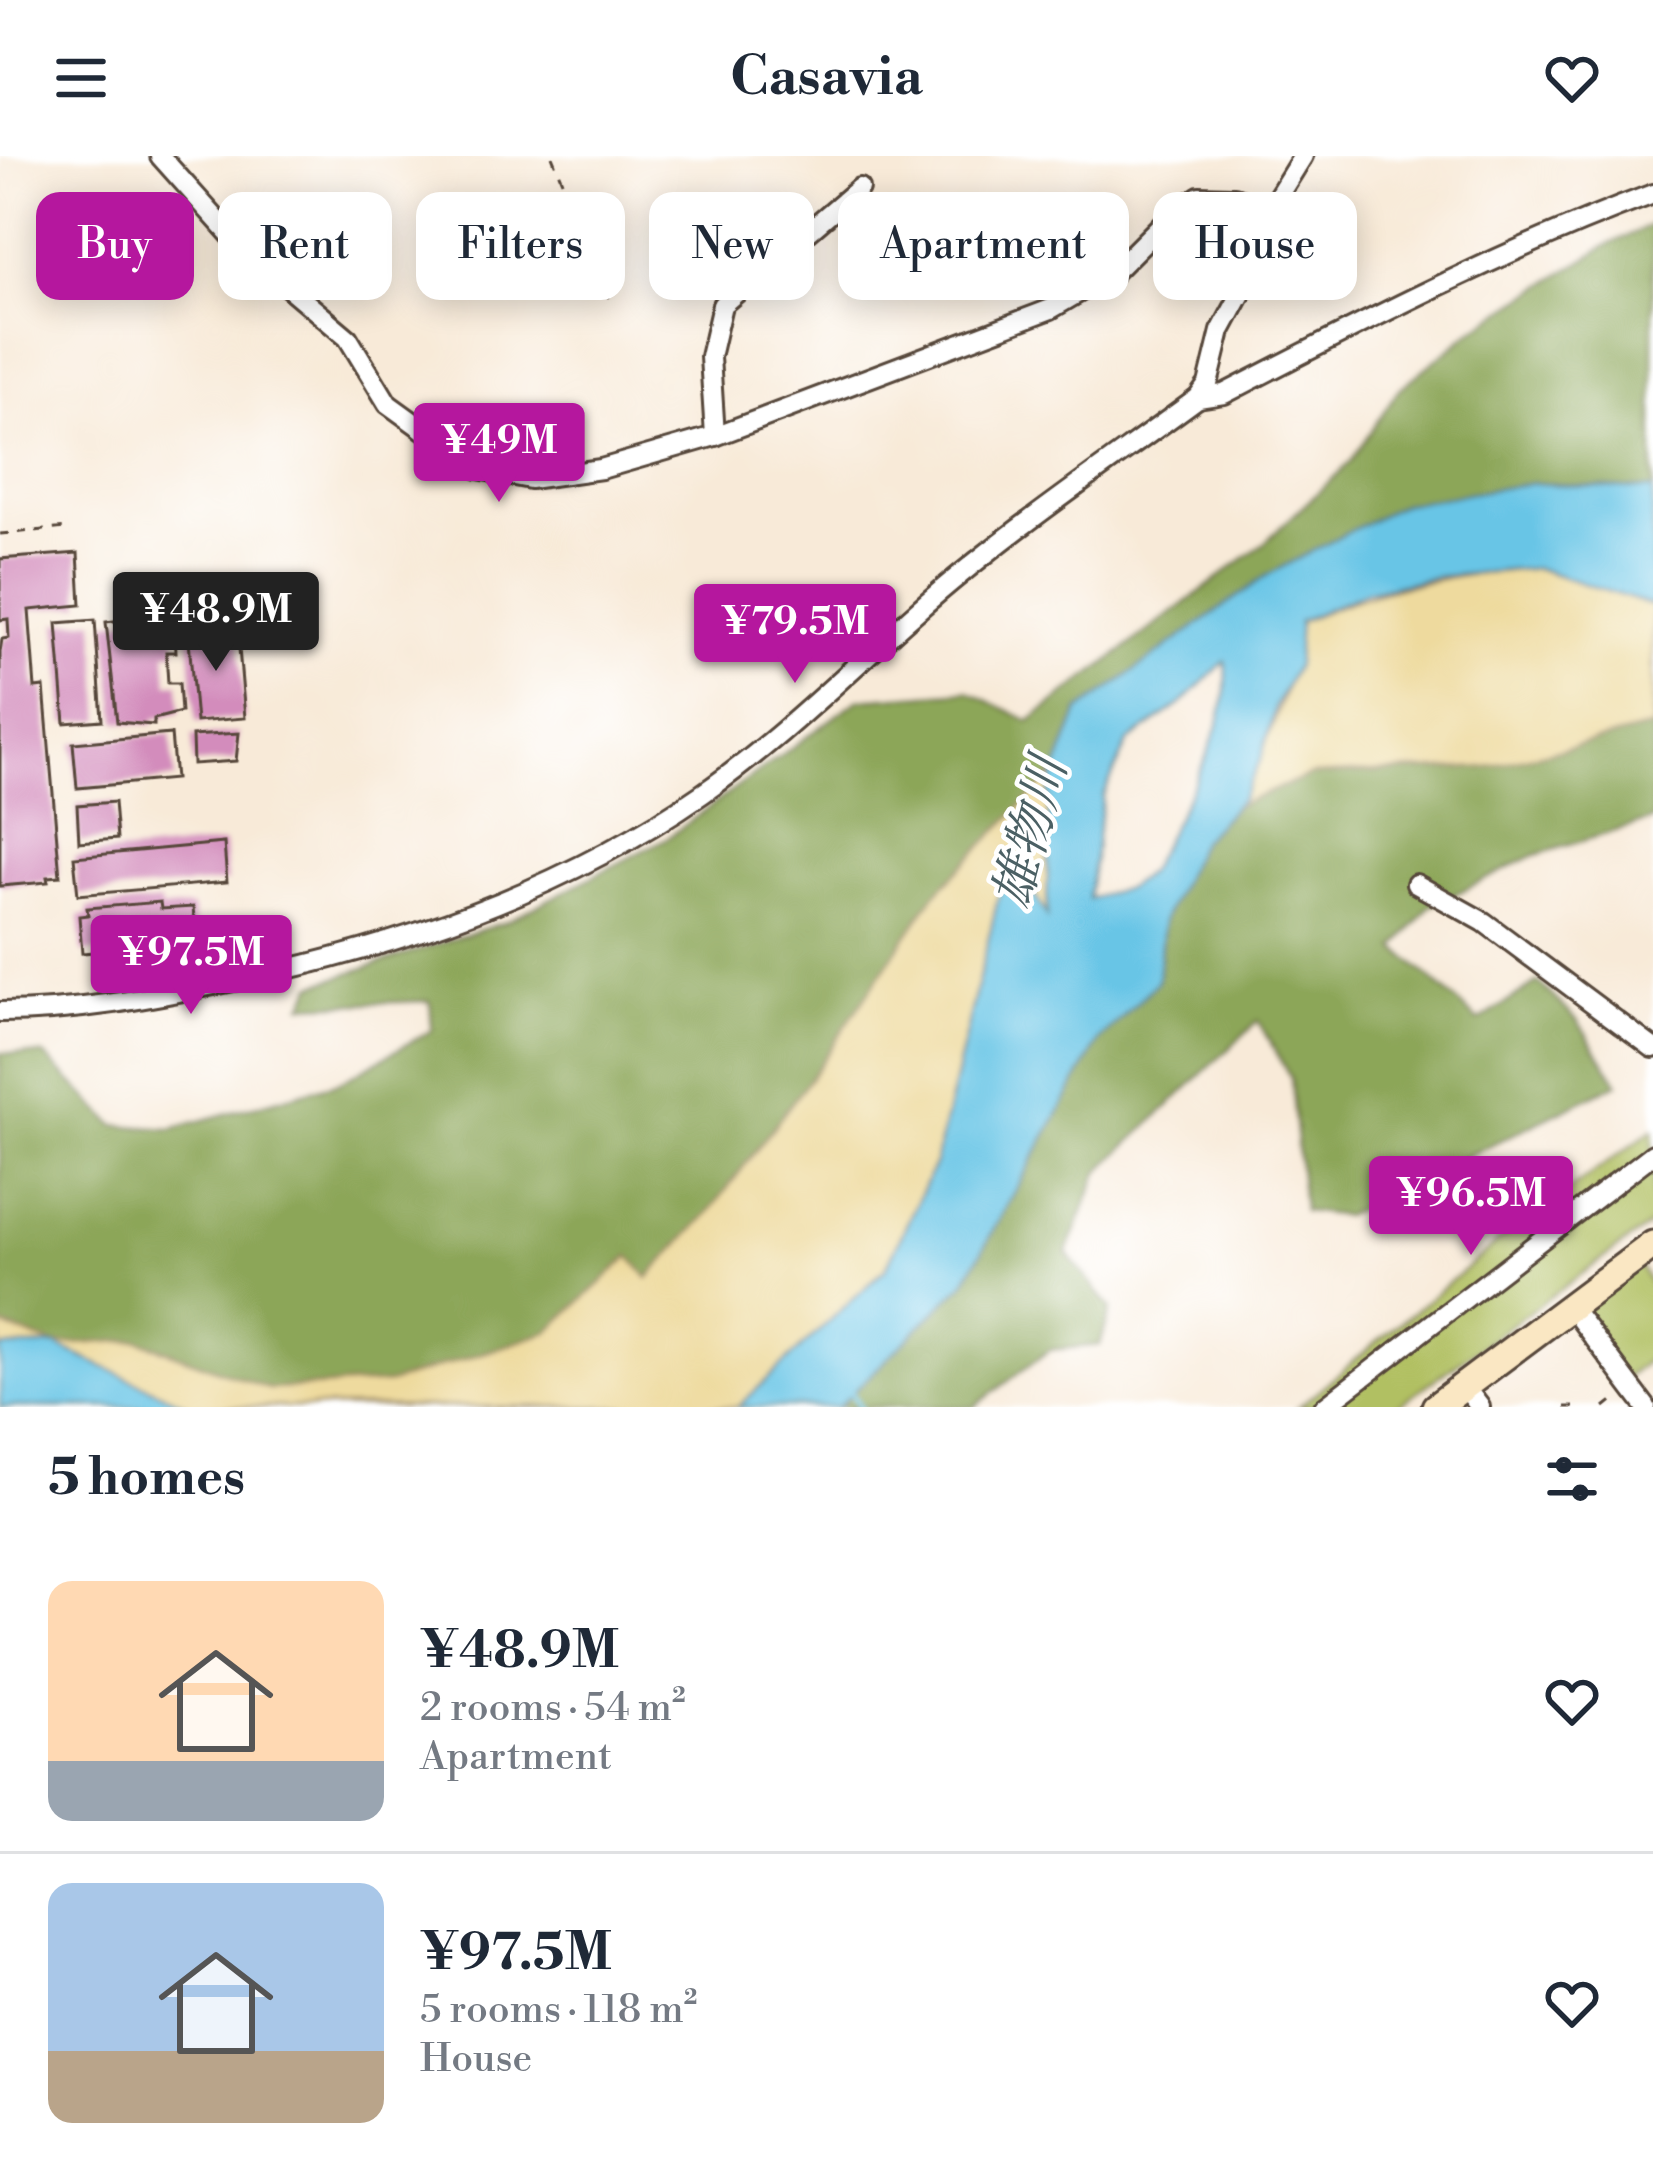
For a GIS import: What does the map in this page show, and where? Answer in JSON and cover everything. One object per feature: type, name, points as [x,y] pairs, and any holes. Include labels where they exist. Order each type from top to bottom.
[{"type":"street","points":[[160,156],[244,250],[348,338],[388,404],[478,469],[501,478],[561,476],[715,436],[1051,309],[1114,272],[1153,233]]},
{"type":"street","points":[[1281,192],[1303,156]]},
{"type":"street","points":[[715,436],[710,357],[722,305],[860,188]]},
{"type":"street","points":[[1198,398],[1224,394],[1400,303],[1568,226],[1653,194]]},
{"type":"street","points":[[0,1012],[70,1010],[318,965],[491,906],[612,851],[776,740],[917,610],[1198,398],[1208,384],[1221,331],[1238,300]]},
{"type":"street","points":[[1416,884],[1484,922],[1653,1048]]},
{"type":"street","points":[[1324,1407],[1653,1154]]},
{"type":"street","points":[[1436,1407],[1472,1396],[1570,1306],[1653,1245]]},
{"type":"street","points":[[1570,1306],[1646,1407]]},
{"type":"path","points":[[552,156],[611,303]]},
{"type":"path","points":[[0,534],[67,528]]},
{"type":"path","points":[[1565,1407],[1583,1407]]},
{"type":"green space","points":[[1653,224],[1653,490],[1534,483],[1079,711],[1057,770],[935,894],[811,1077],[708,1214],[647,1279],[629,1257],[548,1332],[390,1383],[269,1389],[138,1340],[55,1345],[0,1325],[0,1053],[44,1055],[115,1125],[171,1129],[340,1082],[432,1030],[430,1001],[303,1005],[313,985],[505,922],[667,838],[859,699],[968,691],[1030,721],[1263,544],[1350,462],[1398,390],[1473,330],[1606,246]]},
{"type":"green space","points":[[1653,727],[1653,820],[1535,855],[1429,907],[1396,948],[1479,1021],[1538,982],[1578,1021],[1618,1083],[1344,1216],[1303,1211],[1291,1079],[1258,1021],[1099,1172],[1067,1253],[1111,1309],[1100,1345],[1049,1350],[974,1407],[838,1407],[964,1283],[1099,1040],[1158,981],[1163,920],[1200,842],[1235,806],[1311,775],[1488,767]]},
{"type":"green space","points":[[1653,1130],[1653,1223],[1396,1407],[1298,1407],[1504,1237]]},
{"type":"green space","points":[[1635,1258],[1653,1289],[1653,1356],[1625,1379],[1571,1307]]},
{"type":"sand","points":[[1536,568],[1653,606],[1653,727],[1488,767],[1311,775],[1235,806],[1276,716],[1299,622],[1415,584]]},
{"type":"sand","points":[[1057,770],[1049,790],[1047,919],[1009,854],[935,1163],[886,1268],[738,1407],[192,1407],[55,1345],[138,1340],[269,1389],[389,1383],[548,1332],[630,1256],[648,1278],[708,1214],[811,1077],[935,894]]},
{"type":"sand","points":[[0,1325],[55,1345],[0,1348]]},
{"type":"water","points":[[1532,483],[1653,490],[1653,606],[1536,568],[1434,577],[1366,592],[1299,621],[1296,665],[1276,705],[1261,759],[1241,799],[1200,842],[1163,920],[1158,981],[1099,1041],[964,1283],[838,1407],[738,1407],[886,1268],[935,1163],[1009,853],[1047,916],[1049,790],[1079,711],[1267,575],[1402,504]],"holes":[[[1225,661],[1222,711],[1201,768],[1148,872],[1127,888],[1088,899],[1103,795],[1129,741],[1181,704]]]},
{"type":"water","points":[[55,1345],[192,1407],[0,1407],[0,1348]]},
{"type":"building","points":[[78,553],[81,605],[29,610],[35,688],[44,687],[60,876],[47,877],[48,882],[0,886],[0,652],[2,639],[9,638],[8,619],[0,620],[0,559]]},
{"type":"building","points":[[174,613],[176,652],[166,652],[168,683],[179,683],[181,712],[154,719],[154,725],[117,722],[106,622]]},
{"type":"building","points":[[95,620],[102,720],[65,723],[57,623]]},
{"type":"building","points":[[237,625],[245,718],[196,722],[188,629]]},
{"type":"building","points":[[239,733],[236,761],[193,764],[192,736]]},
{"type":"building","points":[[171,734],[175,779],[77,788],[73,743]]},
{"type":"building","points":[[114,802],[117,839],[79,842],[77,805]]},
{"type":"building","points":[[224,843],[227,882],[78,895],[74,857]]},
{"type":"building","points":[[160,902],[161,909],[193,907],[196,943],[82,953],[79,916],[88,915],[87,908]]},
{"type":"waterway","points":[[850,1391],[860,1407]]},
{"type":"water label","name":"雄物川","points":[[1032,833]]}]
